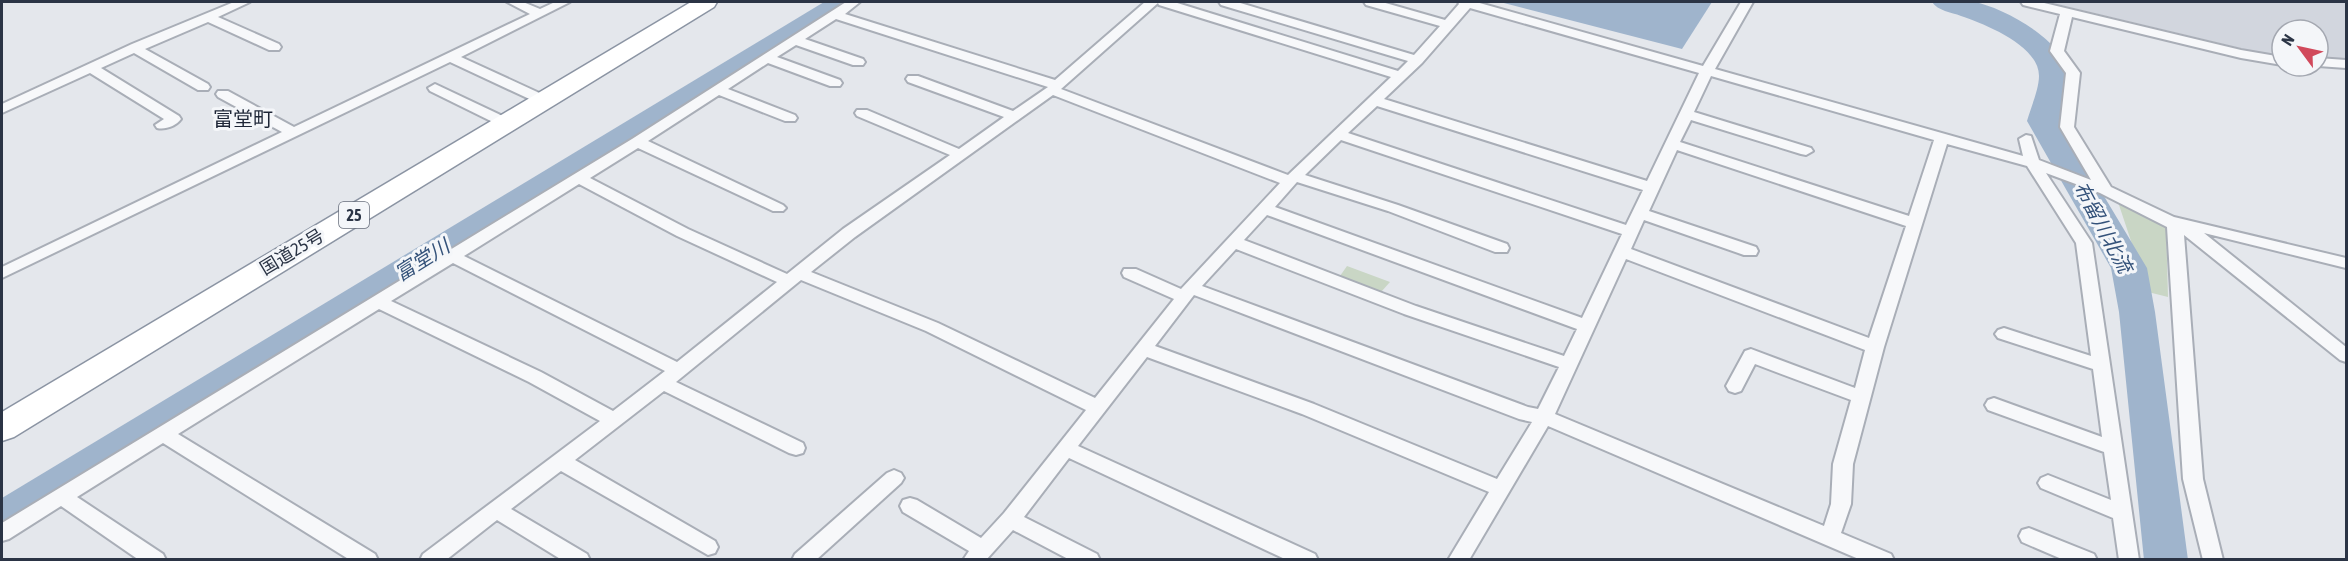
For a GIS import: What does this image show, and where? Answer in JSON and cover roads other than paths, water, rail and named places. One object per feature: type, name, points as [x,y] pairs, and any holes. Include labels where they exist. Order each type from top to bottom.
[{"type":"highway","name":"国道25号","points":[[2,428],[706,2]]},
{"type":"street","points":[[2,110],[137,47],[244,2]]},
{"type":"street","points":[[513,2],[539,13]]},
{"type":"street","points":[[2,273],[564,2]]},
{"type":"street","points":[[2,533],[450,255],[637,142],[854,2]]},
{"type":"street","points":[[430,560],[663,383],[849,233],[1016,117],[1055,87],[1152,2]]},
{"type":"street","points":[[1163,2],[1401,76]]},
{"type":"street","points":[[1225,2],[1417,60]]},
{"type":"street","points":[[1370,2],[1449,25]]},
{"type":"street","points":[[910,506],[978,554],[1011,519],[1188,293],[1293,179],[1417,60],[1449,25],[1466,2],[2032,163],[2100,188],[2175,222],[2195,234],[2346,356]]},
{"type":"street","points":[[1458,560],[1544,417],[1706,72],[1747,2]]},
{"type":"street","points":[[2027,2],[2270,59]]},
{"type":"street","points":[[2067,11],[2057,51],[2073,73],[2067,127],[2100,188]]},
{"type":"street","points":[[834,14],[1055,87],[1293,179],[1488,248]]},
{"type":"street","points":[[207,17],[274,47]]},
{"type":"street","points":[[794,40],[858,62]]},
{"type":"street","points":[[137,47],[140,52],[203,87]]},
{"type":"street","points":[[450,57],[543,100]]},
{"type":"street","points":[[766,58],[835,83]]},
{"type":"street","points":[[2330,63],[2346,64]]},
{"type":"street","points":[[92,68],[174,119],[162,125]]},
{"type":"street","points":[[913,79],[1016,117]]},
{"type":"street","points":[[435,88],[506,123]]},
{"type":"street","points":[[718,90],[790,118]]},
{"type":"street","points":[[223,94],[293,132]]},
{"type":"street","points":[[1375,101],[1652,188]]},
{"type":"street","points":[[862,113],[962,154]]},
{"type":"street","points":[[1686,114],[1806,151]]},
{"type":"street","points":[[1339,135],[1631,232]]},
{"type":"street","points":[[1830,537],[1841,504],[1843,464],[1875,347],[1942,137]]},
{"type":"street","points":[[2026,139],[2032,163],[2084,243],[2129,560]]},
{"type":"street","points":[[637,142],[778,208]]},
{"type":"street","points":[[1672,144],[1914,223]]},
{"type":"street","points":[[579,178],[669,228],[727,256],[794,277],[932,327],[1099,408]]},
{"type":"street","points":[[1265,209],[1587,326]]},
{"type":"street","points":[[1640,213],[1750,251]]},
{"type":"street","points":[[2175,222],[2346,263]]},
{"type":"street","points":[[2175,222],[2193,479],[2213,560]]},
{"type":"street","points":[[1234,242],[1410,310],[1569,364]]},
{"type":"street","points":[[1622,252],[1875,347]]},
{"type":"street","points":[[450,255],[678,370]]},
{"type":"street","points":[[1130,273],[1526,414],[1544,417],[1879,559]]},
{"type":"street","points":[[377,301],[535,377],[614,420]]},
{"type":"street","points":[[2004,334],[2100,365]]},
{"type":"street","points":[[1145,350],[1308,408],[1501,489]]},
{"type":"street","points":[[1735,386],[1751,355],[1861,398]]},
{"type":"street","points":[[663,383],[796,448]]},
{"type":"street","points":[[1994,405],[2113,448]]},
{"type":"street","points":[[163,434],[368,560]]},
{"type":"street","points":[[1067,448],[1308,560]]},
{"type":"street","points":[[560,460],[708,547]]},
{"type":"street","points":[[802,560],[894,478]]},
{"type":"street","points":[[2048,483],[2122,513]]},
{"type":"street","points":[[61,496],[156,560]]},
{"type":"street","points":[[496,510],[580,560]]},
{"type":"street","points":[[1011,519],[1090,560]]},
{"type":"street","points":[[2030,536],[2087,560]]},
{"type":"water","points":[[1500,2],[1712,2],[1682,49]]},
{"type":"waterway","name":"富堂川","points":[[2,519],[842,2]]},
{"type":"waterway","name":"布留川北流","points":[[1946,2],[1969,9],[2023,35],[2042,50],[2052,69],[2054,75],[2043,121],[2129,268],[2137,312],[2166,560]]},
{"type":"district","name":"富堂町","points":[[243,119]]}]
